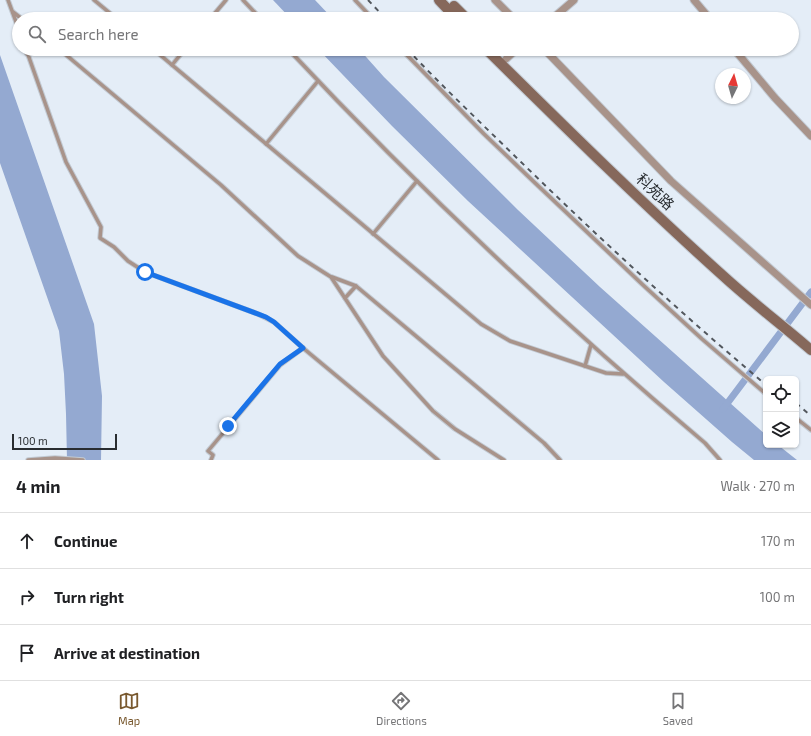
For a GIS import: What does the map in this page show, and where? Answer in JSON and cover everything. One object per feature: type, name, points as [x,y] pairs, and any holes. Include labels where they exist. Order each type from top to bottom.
[{"type":"street","points":[[439,0],[450,12]]},
{"type":"street","points":[[449,0],[460,12]]},
{"type":"street","points":[[495,0],[507,12]]},
{"type":"street","points":[[560,12],[574,0]]},
{"type":"street","points":[[694,0],[704,12]]},
{"type":"street","name":"科苑路","points":[[496,56],[504,61],[649,198],[789,327],[811,350]]},
{"type":"street","name":"科苑路","points":[[501,56],[504,61]]},
{"type":"street","points":[[504,61],[509,56]]},
{"type":"street","points":[[551,56],[671,181],[811,305]]},
{"type":"street","points":[[740,56],[775,98],[811,136]]},
{"type":"street","name":"科苑路","points":[[789,327],[811,341]]},
{"type":"lane","points":[[8,0],[12,11]]},
{"type":"lane","points":[[94,0],[109,12]]},
{"type":"lane","points":[[216,12],[226,0]]},
{"type":"lane","points":[[243,0],[254,12]]},
{"type":"lane","points":[[355,0],[366,12]]},
{"type":"lane","points":[[28,56],[66,162],[101,227],[100,238],[114,247],[128,261],[145,272],[266,317],[274,322],[303,348],[438,460]]},
{"type":"lane","points":[[67,56],[222,185],[298,256],[331,277],[356,286],[544,444],[560,460]]},
{"type":"lane","points":[[161,56],[481,324],[495,334],[510,341],[606,373],[623,374]]},
{"type":"lane","points":[[172,65],[179,56]]},
{"type":"lane","points":[[295,56],[417,181],[515,275],[591,346],[705,443],[720,460]]},
{"type":"lane","points":[[409,56],[522,171],[643,285],[735,368],[763,391]]},
{"type":"lane","points":[[266,144],[318,81]]},
{"type":"lane","points":[[373,234],[417,181]]},
{"type":"lane","points":[[331,277],[383,356],[433,411],[455,429],[504,460]]},
{"type":"lane","points":[[345,298],[356,286]]},
{"type":"lane","points":[[585,366],[591,346]]},
{"type":"lane","points":[[211,460],[213,455],[208,451],[280,364],[303,348]]},
{"type":"lane","points":[[799,420],[811,430]]},
{"type":"lane","points":[[28,460],[55,458],[83,460]]},
{"type":"water","points":[[273,0],[315,0],[326,12],[284,12]]},
{"type":"water","points":[[0,55],[94,324],[102,396],[101,460],[67,460],[64,374],[59,331],[0,163]]},
{"type":"water","points":[[325,56],[365,56],[384,77],[518,210],[600,287],[763,432],[763,448],[782,448],[797,460],[754,460],[664,382],[468,201],[392,126]]},
{"type":"waterway","points":[[723,409],[811,292]]},
{"type":"railway","points":[[368,0],[379,12]]},
{"type":"railway","points":[[414,56],[551,191],[672,304],[763,382]]},
{"type":"railway","points":[[799,406],[811,416]]},
{"type":"route","points":[[145,272],[266,317],[274,322],[303,348],[280,364],[228,426]]}]
